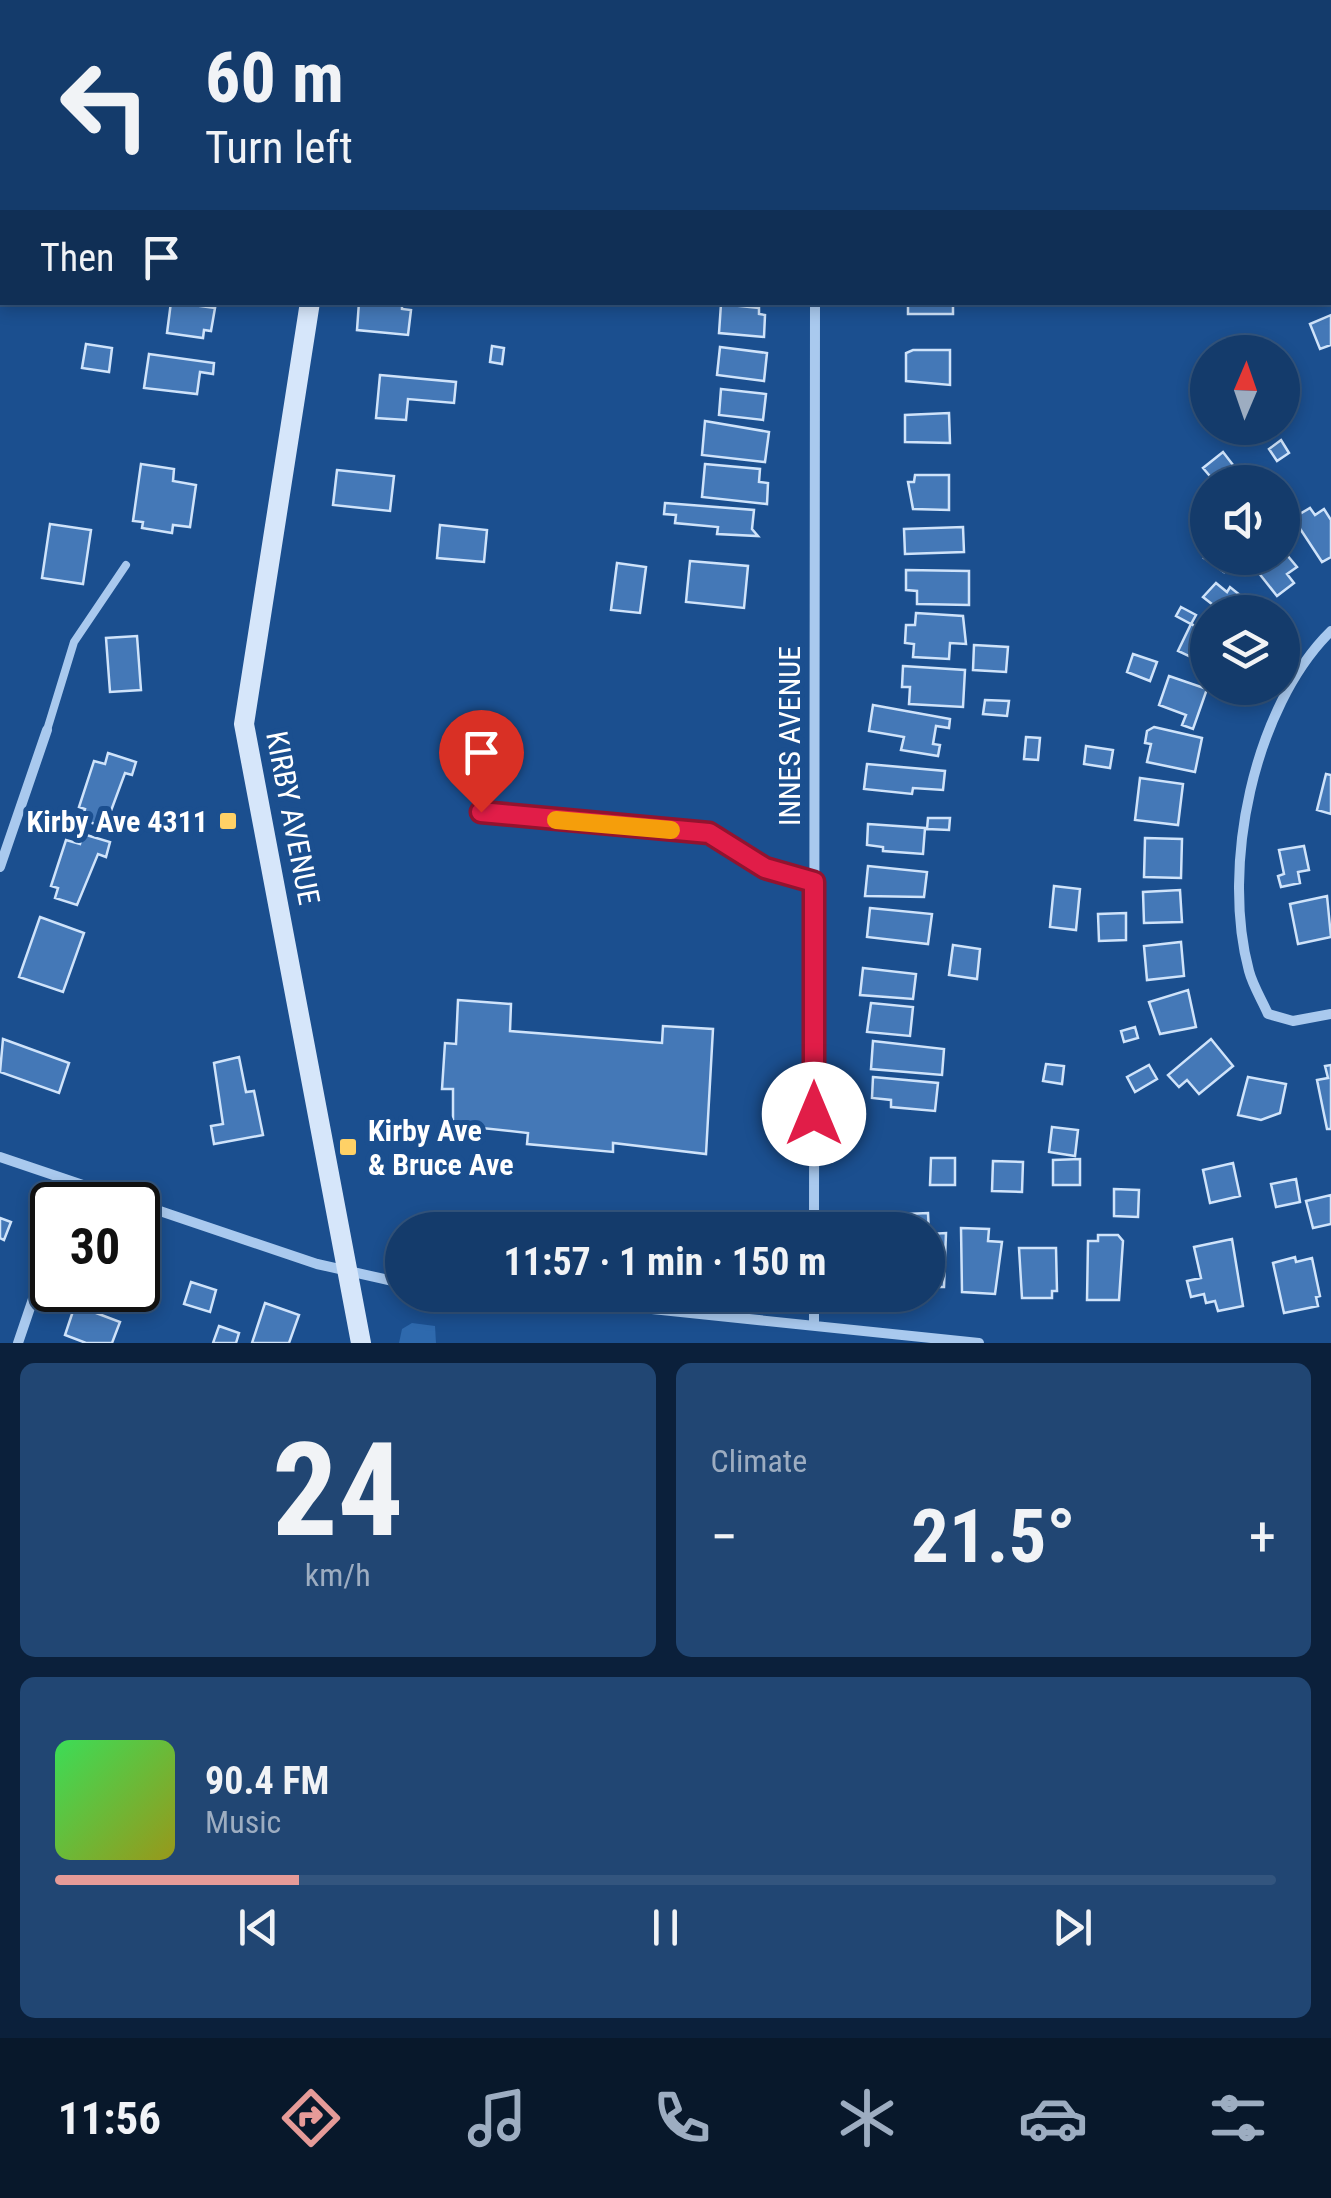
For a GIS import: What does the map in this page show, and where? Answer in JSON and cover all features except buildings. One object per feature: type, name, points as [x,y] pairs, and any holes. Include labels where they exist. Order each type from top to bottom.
[{"type":"street","name":"KIRBY AVENUE","points":[[310,305],[244,724],[361,1343]]},
{"type":"street","name":"INNES AVENUE","points":[[814,1212],[815,305]]},
{"type":"street","points":[[1331,631],[1298,673],[1275,717],[1246,812],[1241,910],[1250,972],[1268,1014],[1292,1022],[1331,1014]]},
{"type":"street","points":[[0,867],[47,730]]},
{"type":"street","points":[[0,1157],[71,1182]]},
{"type":"street","points":[[160,1211],[349,1273],[385,1280]]},
{"type":"street","points":[[18,1343],[30,1308]]},
{"type":"street","points":[[692,1312],[814,1324],[872,1338],[978,1343]]},
{"type":"street","points":[[814,1312],[814,1324]]},
{"type":"lane","points":[[47,730],[74,642],[126,564]]},
{"type":"lane","points":[[481,812],[709,833],[765,868],[814,882]]},
{"type":"shaded area","points":[[412,1323],[435,1326],[436,1343],[399,1343],[402,1329]]},
{"type":"slow traffic","points":[[556,820],[671,830]]},
{"type":"place","name":"Kirby Ave 4311","points":[[228,821]]},
{"type":"place","name":"Kirby Ave & Bruce Ave","points":[[348,1147]]},
{"type":"route","points":[[481,812],[709,833],[731,843],[765,868],[814,882],[814,1114]]}]
